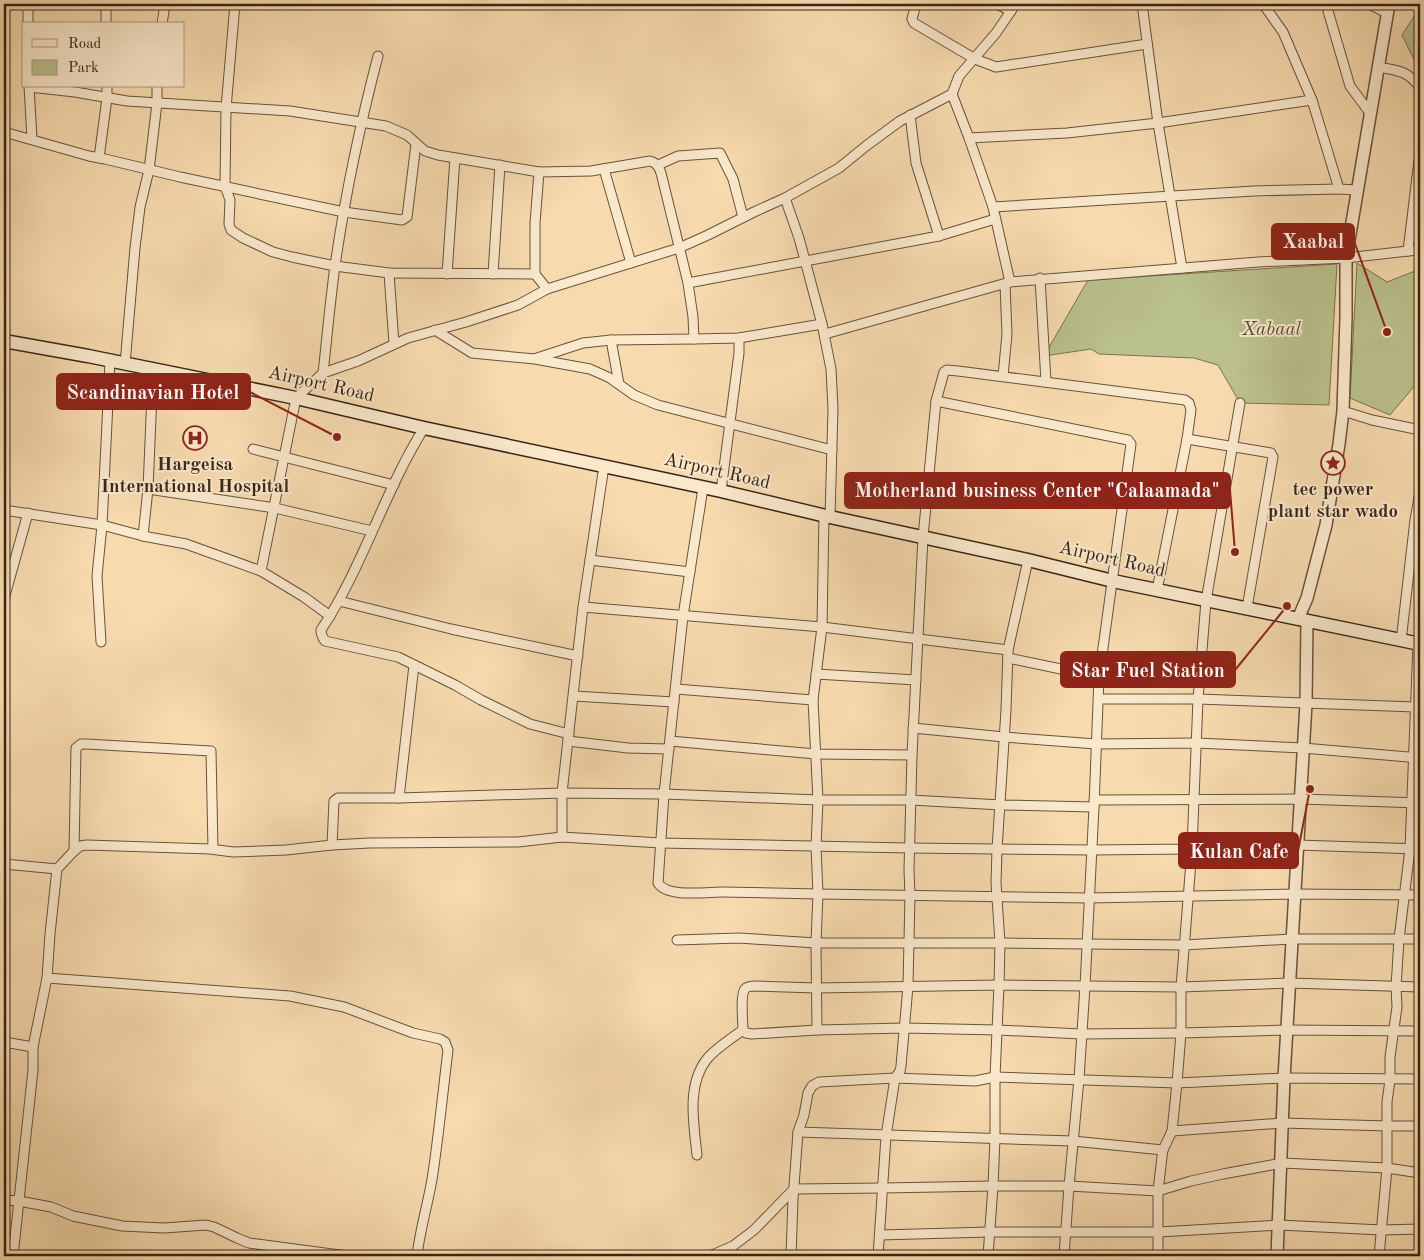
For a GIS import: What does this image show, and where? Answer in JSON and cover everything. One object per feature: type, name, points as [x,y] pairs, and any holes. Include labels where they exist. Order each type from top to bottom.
[{"type":"main road","name":"Airport Road","points":[[4,341],[296,398],[424,428],[721,491],[1113,581],[1419,644]]},
{"type":"street","points":[[28,4],[28,22]]},
{"type":"street","points":[[106,4],[106,22]]},
{"type":"street","points":[[162,22],[165,4]]},
{"type":"street","points":[[235,4],[226,108],[225,186],[230,200],[229,224],[231,230],[243,238],[273,252],[335,266],[389,273],[535,274]]},
{"type":"street","points":[[916,4],[912,19],[914,23],[975,59],[990,65],[1002,67],[1147,44]]},
{"type":"street","points":[[261,571],[296,398],[323,373],[358,361],[408,338],[518,305],[546,289],[679,248],[785,198],[839,168],[900,121],[952,94],[959,76],[975,59],[1013,8],[997,4]]},
{"type":"street","points":[[1142,4],[1158,122],[1182,268]]},
{"type":"street","points":[[1264,4],[1283,32],[1312,100],[1339,189]]},
{"type":"street","points":[[1328,4],[1328,11],[1347,79],[1370,112]]},
{"type":"street","points":[[1277,1256],[1286,1030],[1306,704],[1302,620],[1326,526],[1339,444],[1343,411],[1346,258],[1388,8],[1369,4]]},
{"type":"street","points":[[323,373],[335,266],[344,212],[361,122],[378,56]]},
{"type":"street","points":[[1378,67],[1403,72],[1414,80],[1420,88]]},
{"type":"street","points":[[29,88],[32,139]]},
{"type":"street","points":[[38,88],[157,103],[290,111],[386,126],[407,135],[425,151],[438,155],[539,172],[604,169],[650,161],[658,166],[661,173],[688,283],[694,317],[694,339]]},
{"type":"street","points":[[99,158],[107,88]]},
{"type":"street","points":[[125,364],[135,248],[140,207],[150,170],[157,88]]},
{"type":"street","points":[[952,94],[993,207],[1008,283],[1007,334],[1003,376]]},
{"type":"street","points":[[969,138],[1068,133],[1312,100]]},
{"type":"street","points":[[910,115],[916,163],[939,236]]},
{"type":"street","points":[[4,132],[88,156],[150,170],[344,212],[402,220],[407,217],[416,144]]},
{"type":"street","points":[[1408,251],[1420,152]]},
{"type":"street","points":[[658,166],[678,156],[720,153],[733,178],[743,217]]},
{"type":"street","points":[[448,274],[455,158]]},
{"type":"street","points":[[493,274],[500,165]]},
{"type":"street","points":[[604,169],[631,264]]},
{"type":"street","points":[[539,172],[535,223],[535,274],[546,289]]},
{"type":"street","points":[[993,207],[1254,191],[1357,190]]},
{"type":"street","points":[[785,198],[805,260],[825,334],[831,369],[833,409],[822,627],[812,700],[818,800],[816,847],[818,894],[816,943],[817,1030]]},
{"type":"street","points":[[688,283],[939,236],[995,219]]},
{"type":"street","points":[[825,334],[1008,283],[1040,278],[1258,262],[1346,258],[1420,250]]},
{"type":"street","points":[[389,273],[394,344]]},
{"type":"street","points":[[1040,278],[1046,382]]},
{"type":"street","points":[[535,359],[583,343],[611,340],[739,338],[822,324]]},
{"type":"street","points":[[435,330],[472,353],[535,359],[590,369],[610,378],[634,395],[658,405],[832,450]]},
{"type":"street","points":[[721,491],[739,353],[739,338]]},
{"type":"street","points":[[611,340],[619,384]]},
{"type":"street","points":[[101,642],[97,576],[102,525],[110,361]]},
{"type":"street","points":[[143,536],[148,489],[153,370]]},
{"type":"street","points":[[878,1256],[886,1136],[895,1078],[901,1066],[905,1028],[908,986],[912,755],[923,537],[936,401],[944,372],[947,370],[1003,376],[1184,400],[1189,403],[1191,410],[1187,439],[1157,590]]},
{"type":"street","points":[[936,401],[1128,440],[1131,444],[1099,677],[1088,944],[1064,1256]]},
{"type":"street","points":[[1158,1256],[1158,1191],[1163,1150],[1172,1131],[1177,1082],[1181,987],[1192,849],[1198,699],[1206,601],[1240,403]]},
{"type":"street","points":[[1343,411],[1372,420],[1420,430]]},
{"type":"street","points":[[424,428],[394,485],[346,588],[321,630],[325,641],[398,657],[530,724],[569,737],[628,748],[669,745],[816,754],[912,755]]},
{"type":"street","points":[[1187,439],[1271,453],[1273,457],[1247,608]]},
{"type":"street","points":[[254,449],[394,485]]},
{"type":"street","points":[[562,837],[562,793],[583,607],[604,466]]},
{"type":"street","points":[[928,480],[1037,496],[1123,501]]},
{"type":"street","points":[[703,488],[683,616],[664,794],[658,883],[665,890],[681,892],[1090,898],[1294,894],[1420,895]]},
{"type":"street","points":[[148,489],[275,508],[372,531]]},
{"type":"street","points":[[1401,641],[1418,520],[1420,492]]},
{"type":"street","points":[[4,510],[102,525],[143,536],[186,544],[261,571],[304,597],[330,616]]},
{"type":"street","points":[[4,599],[28,513]]},
{"type":"street","points":[[590,560],[690,572]]},
{"type":"street","points":[[988,1256],[993,1186],[995,1077],[1000,985],[1000,943],[996,883],[997,849],[1001,805],[1008,654],[1028,560]]},
{"type":"street","points":[[339,601],[451,629],[578,656]]},
{"type":"street","points":[[583,607],[822,627],[918,638],[1008,654],[1099,677]]},
{"type":"street","points":[[1379,1256],[1387,1168],[1387,1102],[1390,1080],[1390,1056],[1398,1007],[1396,987],[1399,939],[1416,803],[1415,707],[1419,644]]},
{"type":"street","points":[[399,798],[414,665]]},
{"type":"street","points":[[816,674],[916,680]]},
{"type":"street","points":[[676,689],[812,700]]},
{"type":"street","points":[[574,696],[674,702]]},
{"type":"street","points":[[1099,699],[1198,699],[1415,707]]},
{"type":"street","points":[[913,728],[1096,744],[1197,744],[1303,748],[1417,758]]},
{"type":"street","points":[[74,851],[76,748],[81,744],[211,751],[213,849]]},
{"type":"street","points":[[332,845],[334,801],[336,798],[562,793],[664,794],[818,800],[911,800],[1001,805],[1300,799],[1416,803]]},
{"type":"street","points":[[13,1256],[34,1046],[47,978],[57,869],[80,846],[261,852],[369,843],[518,842],[562,837],[662,843],[816,847],[1091,850],[1298,845],[1420,849]]},
{"type":"street","points":[[4,864],[57,869]]},
{"type":"street","points":[[678,940],[739,938],[816,943],[1184,945],[1292,939],[1420,939]]},
{"type":"street","points":[[47,978],[290,996],[344,1007],[413,1033],[440,1039],[445,1042],[448,1050],[434,1164],[417,1256]]},
{"type":"street","points":[[743,1030],[742,999],[745,989],[757,986],[816,988],[1000,985],[1181,987],[1289,983],[1420,987]]},
{"type":"street","points":[[743,1030],[746,1033],[752,1034],[905,1028],[1081,1034],[1180,1034],[1286,1030],[1420,1031]]},
{"type":"street","points":[[697,1155],[693,1118],[694,1092],[701,1067],[708,1057],[743,1030]]},
{"type":"street","points":[[4,1042],[34,1046]]},
{"type":"street","points":[[791,1256],[798,1132],[808,1094],[812,1086],[819,1082],[895,1078],[962,1081],[995,1077],[1177,1082],[1284,1078],[1420,1079]]},
{"type":"street","points":[[1172,1131],[1283,1123],[1420,1126]]},
{"type":"street","points":[[798,1132],[1072,1141],[1163,1150]]},
{"type":"street","points":[[710,1256],[733,1246],[754,1230],[794,1188],[1069,1186],[1158,1191],[1215,1175],[1282,1163],[1387,1168],[1420,1173]]},
{"type":"street","points":[[4,1200],[19,1201],[51,1208],[73,1216],[122,1226],[164,1228],[206,1225],[249,1242],[346,1256]]},
{"type":"street","points":[[880,1235],[990,1232],[1159,1232],[1279,1225],[1420,1230]]},
{"type":"green space","points":[[1420,7],[1420,72],[1402,35]]},
{"type":"green space","points":[[1357,263],[1387,282],[1420,269],[1420,381],[1390,415],[1350,398]]},
{"type":"green space","name":"Xabaal","points":[[1337,264],[1329,405],[1240,403],[1218,365],[1194,358],[1099,354],[1091,349],[1044,356],[1088,280]]},
{"type":"place","name":"Xaabal","points":[[1387,332]]},
{"type":"place","name":"Scandinavian Hotel","points":[[337,437]]},
{"type":"place","name":"Hargeisa International Hospital","points":[[195,438]]},
{"type":"place","name":"tec power plant star wado","points":[[1333,463]]},
{"type":"place","name":"Motherland business Center \"Calaamada\"","points":[[1235,552]]},
{"type":"place","name":"Star Fuel Station","points":[[1287,606]]},
{"type":"place","name":"Kulan Cafe","points":[[1310,789]]}]
